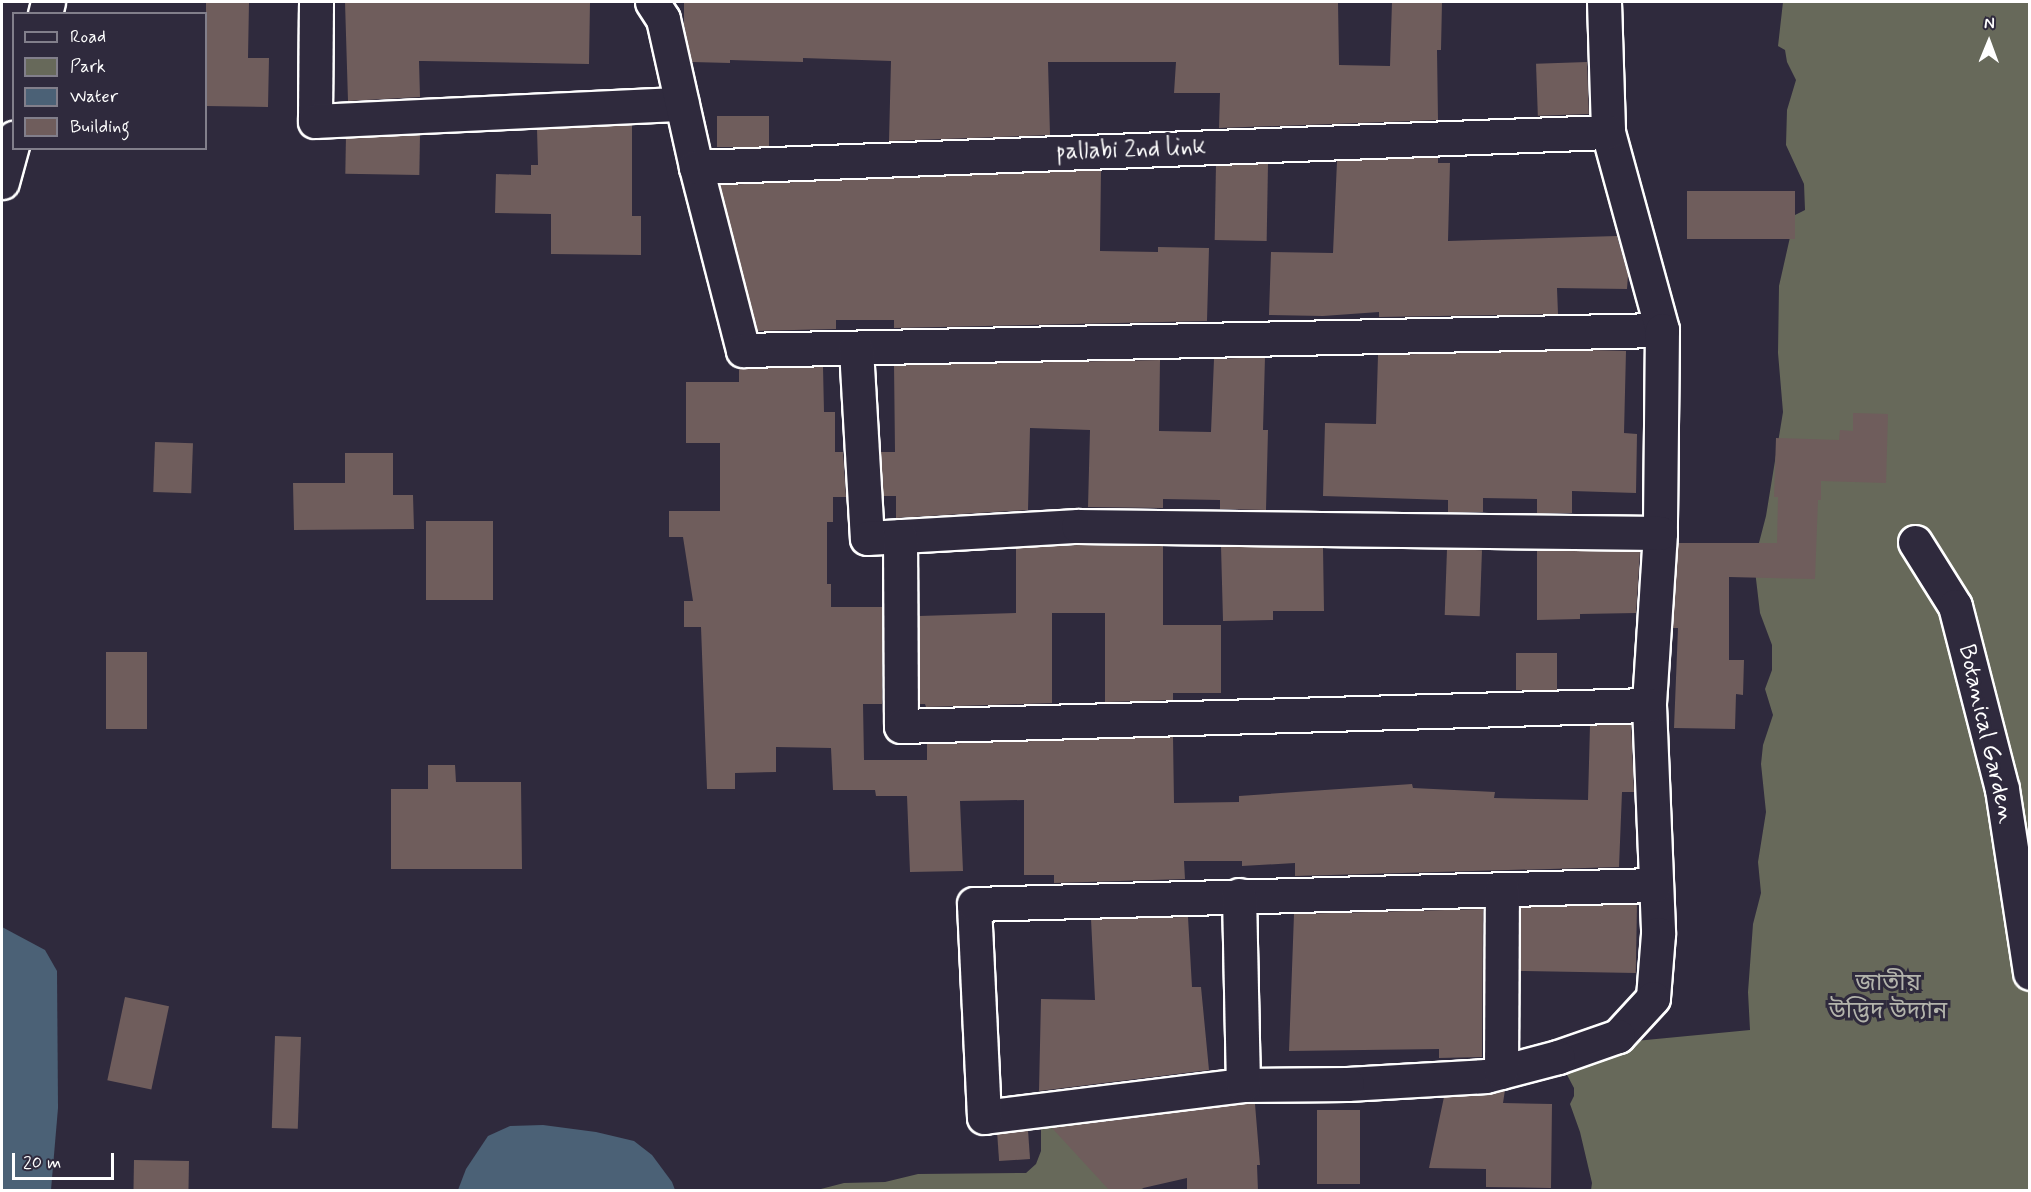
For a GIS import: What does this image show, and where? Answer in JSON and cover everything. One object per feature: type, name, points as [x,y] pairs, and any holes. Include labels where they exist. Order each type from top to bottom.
[{"type":"street","points":[[316,2],[315,121],[682,104]]},
{"type":"street","points":[[652,2],[663,19],[696,167],[743,350],[1662,330]]},
{"type":"street","points":[[1604,2],[1608,132],[1662,330],[1660,533],[1649,705],[1658,934],[1653,998],[1618,1036],[1558,1057],[1486,1076],[1347,1084],[1243,1085],[984,1117],[974,904],[1655,885]]},
{"type":"street","name":"pallabi 2nd link","points":[[696,167],[1608,132]]},
{"type":"street","points":[[2,182],[12,145]]},
{"type":"street","points":[[856,349],[867,538],[1078,526],[1660,533]]},
{"type":"street","points":[[900,536],[901,726],[1649,705]]},
{"type":"street","name":"Botanical Garden","points":[[1915,542],[1955,606],[2002,789],[2030,973]]},
{"type":"street","points":[[1501,1072],[1502,889]]},
{"type":"street","points":[[1239,896],[1243,1085]]},
{"type":"green space","name":"জাতীয় উদ্ভিদ উদ্যান","points":[[1783,2],[2029,2],[2029,1190],[1591,1190],[1592,1183],[1580,1132],[1570,1104],[1574,1096],[1574,1088],[1566,1073],[1579,1053],[1625,1042],[1750,1030],[1748,992],[1753,924],[1761,893],[1758,862],[1766,812],[1761,764],[1763,745],[1773,715],[1765,689],[1772,670],[1772,645],[1760,613],[1754,562],[1766,516],[1783,412],[1778,353],[1779,286],[1795,215],[1805,210],[1804,184],[1786,145],[1787,110],[1796,80],[1787,62],[1785,50],[1778,46]]},
{"type":"green space","points":[[1041,1106],[1055,1109],[1092,1131],[1139,1187],[1146,1190],[817,1190],[844,1183],[885,1182],[918,1174],[1026,1173],[1036,1164],[1041,1151]]},
{"type":"water","points":[[2,927],[45,950],[57,971],[58,1108],[51,1190],[2,1190]]},
{"type":"water","points":[[543,1125],[596,1132],[634,1141],[652,1155],[672,1182],[675,1190],[458,1190],[466,1169],[488,1136],[510,1126]]},
{"type":"building","points":[[206,2],[249,2],[248,58],[269,58],[268,107],[207,106]]},
{"type":"building","points":[[345,2],[590,2],[589,64],[419,61],[420,97],[348,101]]},
{"type":"building","points":[[684,2],[1338,2],[1339,65],[1390,66],[1392,2],[1442,2],[1441,50],[1437,50],[1438,120],[1219,128],[1220,93],[1174,93],[1176,62],[1048,62],[1050,135],[889,141],[891,61],[803,58],[803,62],[730,60],[730,63],[692,62],[684,25]]},
{"type":"building","points":[[1587,62],[1589,114],[1538,116],[1536,64]]},
{"type":"building","points":[[717,116],[769,116],[769,147],[717,147]]},
{"type":"building","points":[[632,125],[632,216],[641,216],[641,255],[551,254],[551,214],[495,213],[496,174],[531,175],[531,165],[538,165],[537,129]]},
{"type":"building","points":[[346,134],[420,135],[419,175],[345,174]]},
{"type":"building","points":[[1438,157],[1438,163],[1450,163],[1448,241],[1617,236],[1628,275],[1627,289],[1557,288],[1558,314],[1379,317],[1379,312],[1323,316],[1269,315],[1271,252],[1333,253],[1337,161]]},
{"type":"building","points":[[1216,163],[1268,164],[1267,241],[1215,240]]},
{"type":"building","points":[[1101,170],[1100,251],[1158,252],[1158,247],[1209,248],[1207,321],[894,328],[894,320],[836,320],[836,329],[757,331],[720,185]]},
{"type":"building","points":[[1687,191],[1795,191],[1795,239],[1687,239]]},
{"type":"building","points":[[1626,351],[1624,433],[1637,434],[1636,493],[1572,491],[1572,513],[1537,513],[1537,499],[1483,498],[1483,512],[1448,512],[1448,500],[1323,496],[1325,423],[1376,424],[1378,355]]},
{"type":"building","points":[[1265,357],[1263,430],[1268,430],[1266,510],[1220,509],[1220,500],[1163,499],[1163,508],[1088,507],[1090,430],[1030,428],[1028,510],[896,518],[896,496],[883,496],[881,452],[895,452],[894,365],[1160,360],[1159,431],[1211,432],[1214,359]]},
{"type":"building","points":[[823,367],[824,412],[835,412],[835,452],[843,452],[846,497],[833,497],[833,522],[827,522],[827,584],[831,584],[831,607],[882,607],[882,704],[863,704],[864,760],[927,760],[927,744],[1173,737],[1174,803],[1239,802],[1239,796],[1412,784],[1413,788],[1495,792],[1494,798],[1588,800],[1590,725],[1631,724],[1634,792],[1622,792],[1619,867],[1295,876],[1295,863],[1242,866],[1242,861],[1184,861],[1185,879],[1054,883],[1054,875],[1024,875],[1024,800],[960,801],[963,871],[910,872],[907,796],[876,796],[875,790],[833,790],[831,748],[776,747],[776,772],[735,773],[735,789],[707,789],[701,627],[684,627],[684,601],[693,601],[683,537],[669,537],[669,511],[720,511],[720,443],[686,443],[686,382],[739,382],[739,368]]},
{"type":"building","points":[[1853,413],[1888,414],[1886,483],[1821,481],[1821,500],[1818,500],[1815,579],[1729,577],[1729,660],[1744,660],[1743,695],[1736,694],[1735,729],[1674,728],[1678,628],[1673,628],[1678,543],[1777,543],[1778,497],[1774,497],[1776,438],[1839,440],[1840,430],[1853,431]]},
{"type":"building","points":[[155,442],[193,443],[191,493],[153,492]]},
{"type":"building","points":[[345,453],[393,453],[393,495],[413,495],[414,529],[294,530],[293,483],[345,483]]},
{"type":"building","points":[[426,521],[493,521],[493,600],[426,600]]},
{"type":"building","points":[[1078,545],[1163,546],[1163,625],[1221,625],[1221,693],[1173,693],[1173,700],[1105,702],[1105,613],[1052,613],[1052,703],[926,707],[925,704],[920,704],[919,616],[1016,613],[1016,548]]},
{"type":"building","points":[[1221,546],[1323,548],[1324,611],[1273,611],[1273,620],[1223,621]]},
{"type":"building","points":[[1447,549],[1482,550],[1480,616],[1445,615]]},
{"type":"building","points":[[1537,550],[1640,552],[1636,613],[1580,614],[1580,619],[1537,620]]},
{"type":"building","points":[[106,652],[147,652],[147,729],[106,729]]},
{"type":"building","points":[[1516,653],[1557,653],[1557,690],[1516,690]]},
{"type":"building","points":[[428,765],[455,765],[456,782],[521,782],[522,869],[391,869],[391,789],[428,789]]},
{"type":"building","points":[[1521,902],[1637,904],[1636,973],[1520,971]]},
{"type":"building","points":[[1483,909],[1482,1057],[1439,1058],[1439,1049],[1289,1051],[1294,914]]},
{"type":"building","points":[[1188,917],[1192,987],[1201,987],[1209,1070],[1039,1091],[1041,999],[1095,1000],[1091,919]]},
{"type":"building","points":[[125,997],[169,1006],[151,1089],[107,1080]]},
{"type":"building","points":[[275,1036],[301,1037],[298,1129],[272,1128]]},
{"type":"building","points":[[1505,1090],[1503,1103],[1552,1104],[1551,1188],[1486,1187],[1486,1169],[1429,1168],[1444,1097],[1487,1095]]},
{"type":"building","points":[[1255,1104],[1260,1165],[1257,1165],[1258,1191],[1187,1191],[1187,1178],[1130,1191],[1110,1191],[1052,1128]]},
{"type":"building","points":[[1317,1110],[1360,1110],[1360,1184],[1317,1184]]},
{"type":"building","points":[[1028,1130],[1030,1159],[999,1161],[997,1132]]},
{"type":"building","points":[[134,1160],[189,1161],[188,1190],[133,1190]]}]
